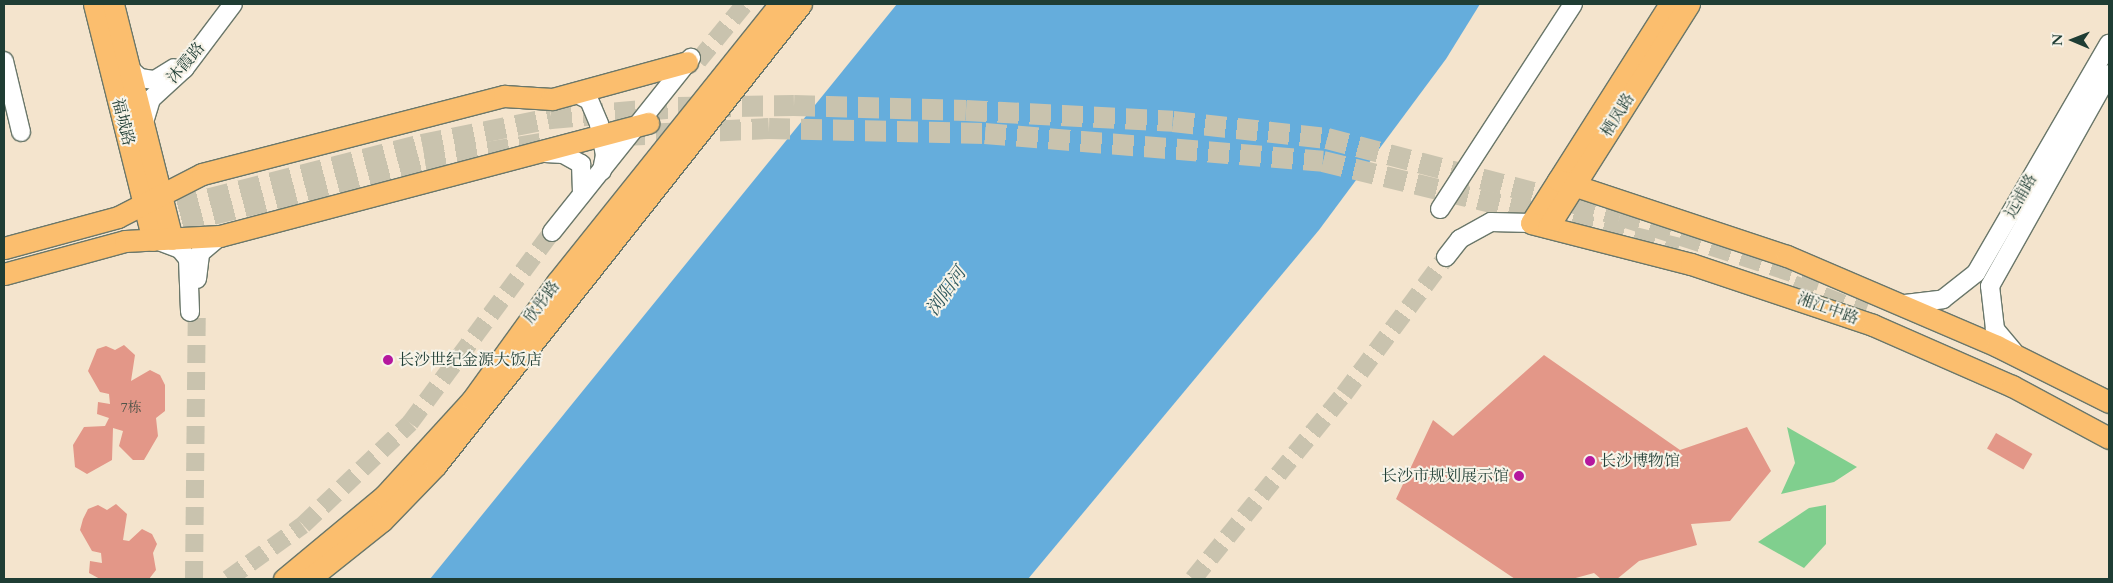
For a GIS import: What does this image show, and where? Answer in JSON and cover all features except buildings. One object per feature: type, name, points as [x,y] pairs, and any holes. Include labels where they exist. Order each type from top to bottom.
[{"type":"main road","name":"福城路","points":[[94,4],[153,199],[163,239]]},
{"type":"main road","name":"福城路","points":[[113,4],[144,122],[153,199]]},
{"type":"main road","name":"欣彤路","points":[[284,579],[384,496],[472,400],[557,282],[780,4]]},
{"type":"main road","name":"欣彤路","points":[[310,579],[382,521],[448,451],[801,4]]},
{"type":"main road","name":"栖凤路","points":[[1540,225],[1670,4]]},
{"type":"main road","name":"栖凤路","points":[[1566,183],[1689,4]]},
{"type":"main road","points":[[4,248],[118,217],[202,174],[504,96],[552,99],[693,59]]},
{"type":"main road","points":[[4,274],[125,241],[220,236],[642,125]]},
{"type":"main road","name":"湘江中路","points":[[1566,183],[1778,253],[1900,304],[2020,358],[2109,402]]},
{"type":"main road","name":"湘江中路","points":[[1540,225],[1691,264],[1873,325],[2012,386],[2109,438]]},
{"type":"street","name":"沐霞路","points":[[131,70],[148,80],[167,75],[223,4]]},
{"type":"street","name":"沐霞路","points":[[144,122],[152,99],[184,69],[233,4]]},
{"type":"street","points":[[1440,208],[1573,4]]},
{"type":"street","name":"远浦路","points":[[1900,304],[1921,305],[1944,299],[1976,273],[2109,44]]},
{"type":"street","points":[[556,232],[693,59]]},
{"type":"street","points":[[4,61],[21,132]]},
{"type":"street","name":"远浦路","points":[[2020,358],[1995,328],[1990,286],[2109,74]]},
{"type":"street","points":[[575,93],[589,100],[602,135],[602,169]]},
{"type":"street","points":[[587,193],[602,169],[642,125]]},
{"type":"street","points":[[534,153],[563,154],[581,164],[587,193]]},
{"type":"street","points":[[1446,257],[1460,239],[1491,222],[1540,225]]},
{"type":"street","points":[[163,239],[186,254],[193,312],[198,259],[208,243],[220,236]]},
{"type":"green space","points":[[1787,427],[1857,467],[1834,482],[1781,494],[1795,463]]},
{"type":"green space","points":[[1826,505],[1826,544],[1804,568],[1758,542],[1809,508]]},
{"type":"water","name":"浏阳河","points":[[897,4],[1480,4],[1446,59],[1319,230],[1028,579],[430,579]]},
{"type":"tunnel","points":[[698,61],[745,4]]},
{"type":"tunnel","points":[[147,214],[422,144],[551,118],[678,107],[794,105],[966,110],[1173,121],[1327,138],[1620,215],[1820,280]]},
{"type":"tunnel","points":[[624,135],[769,128],[985,133],[1323,161],[1679,248]]},
{"type":"tunnel","points":[[151,229],[425,162],[541,143]]},
{"type":"tunnel","points":[[228,579],[303,525],[410,423],[552,232]]},
{"type":"tunnel","points":[[1193,579],[1344,394],[1446,257]]},
{"type":"tunnel","points":[[1793,285],[1865,313]]},
{"type":"tunnel","points":[[194,579],[197,312]]},
{"type":"place","name":"长沙世纪金源大饭店","points":[[388,360]]},
{"type":"place","name":"长沙博物馆","points":[[1590,461]]},
{"type":"place","name":"长沙市规划展示馆","points":[[1519,476]]}]
